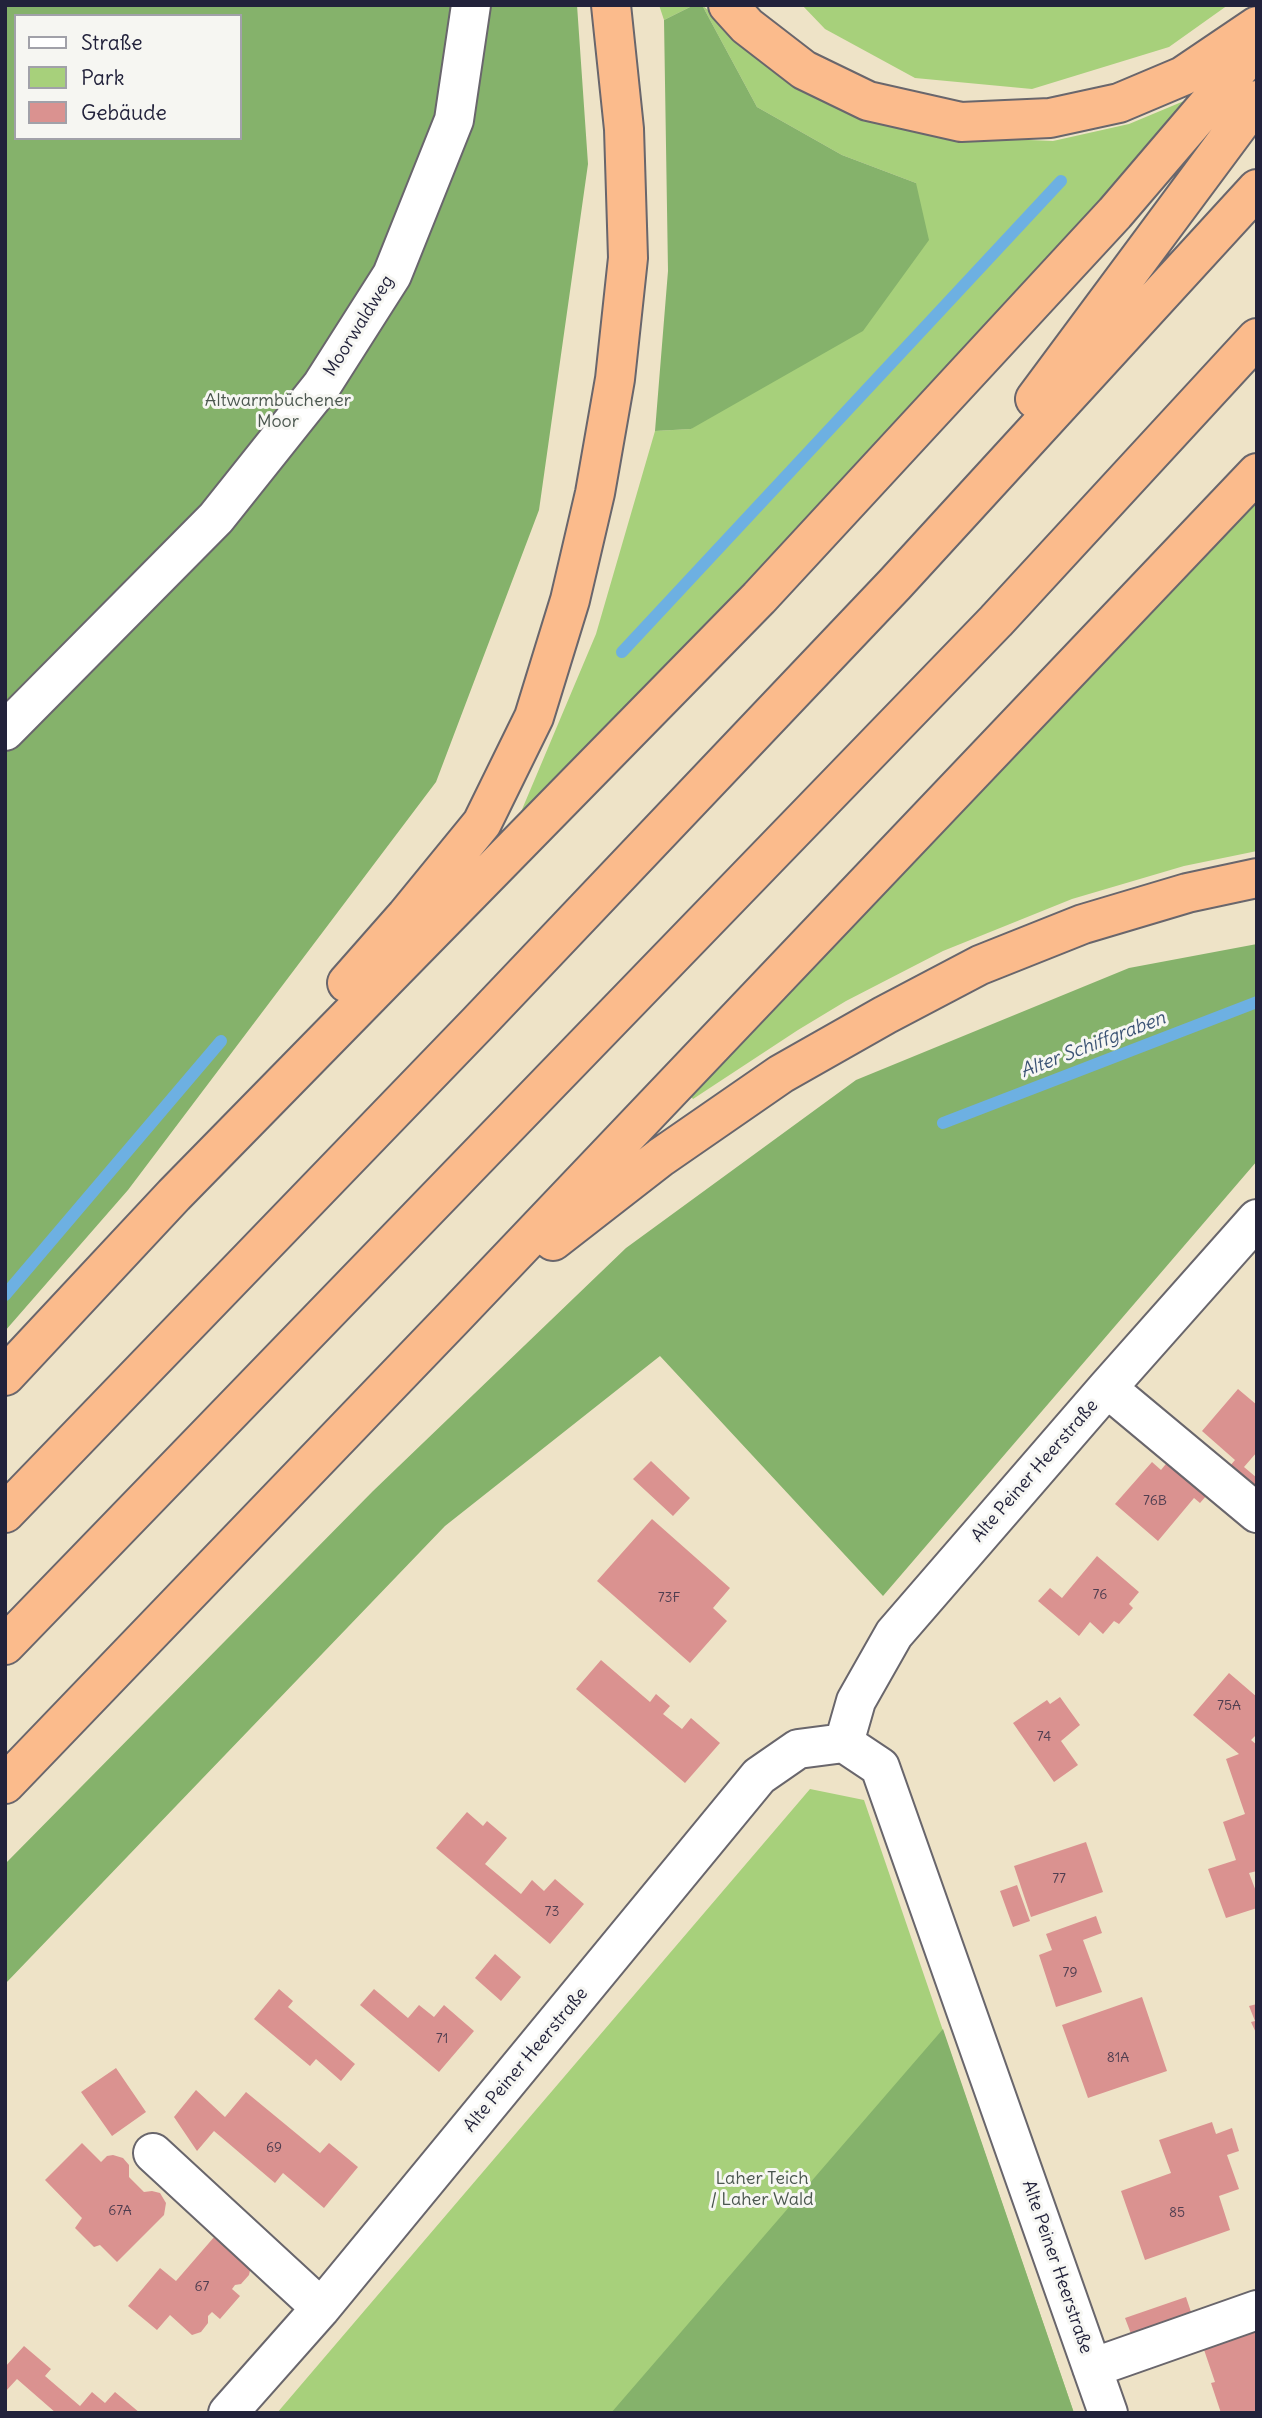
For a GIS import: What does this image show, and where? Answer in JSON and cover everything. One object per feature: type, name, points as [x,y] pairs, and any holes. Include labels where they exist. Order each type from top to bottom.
[{"type":"highway","points":[[174,1195],[241,1097],[327,1006],[406,916],[482,823],[534,717],[570,600],[595,493],[615,379],[628,258],[624,129],[611,5]]},
{"type":"highway","points":[[727,5],[747,26],[804,70],[869,102],[961,122],[1050,118],[1119,103],[1183,76],[1257,26]]},
{"type":"highway","points":[[5,1376],[174,1195],[759,598],[1115,213],[1257,47]]},
{"type":"highway","points":[[895,584],[1257,100]]},
{"type":"highway","points":[[5,1513],[479,1022],[895,584],[1257,189]]},
{"type":"highway","points":[[5,1645],[996,621],[1257,338]]},
{"type":"highway","points":[[5,1784],[454,1317],[1257,473]]},
{"type":"highway","points":[[454,1317],[661,1157],[781,1074],[885,1014],[980,965],[1083,924],[1187,893],[1257,878]]},
{"type":"street","name":"Moorwaldweg","points":[[5,731],[216,518],[322,385],[392,275],[454,120],[463,10]]},
{"type":"street","name":"Alte Peiner Heerstraße","points":[[844,1743],[856,1700],[894,1634],[1257,1219]]},
{"type":"street","points":[[1107,1388],[1257,1513]]},
{"type":"street","name":"Alte Peiner Heerstraße","points":[[228,2413],[321,2308],[759,1776],[798,1749],[844,1743],[880,1767],[1108,2413]]},
{"type":"street","points":[[153,2153],[321,2308]]},
{"type":"street","points":[[1092,2368],[1257,2310]]},
{"type":"green space","name":"Altwarmbüchener Moor","points":[[5,5],[577,5],[588,164],[539,510],[436,782],[128,1190],[5,1331]]},
{"type":"green space","points":[[659,5],[694,5],[664,20]]},
{"type":"green space","points":[[694,5],[702,5],[757,107],[842,155],[916,183],[929,240],[863,331],[691,429],[655,431],[668,271],[664,20]]},
{"type":"green space","points":[[702,5],[794,83],[959,137],[1053,141],[1129,124],[1196,96],[961,364],[518,819],[596,634],[655,431],[691,429],[916,183],[842,155],[757,107]]},
{"type":"green space","points":[[802,5],[1228,5],[1169,47],[1032,89],[915,78],[825,29]]},
{"type":"green space","points":[[1257,496],[1257,851],[1184,866],[1072,899],[943,951],[846,1001],[693,1099],[688,1093]]},
{"type":"green space","points":[[1257,944],[1257,1161],[883,1596],[660,1356],[445,1526],[5,1984],[5,1864],[373,1491],[626,1248],[856,1080],[1129,968]]},
{"type":"green space","name":"Laher Teich / Laher Wald","points":[[810,1789],[864,1800],[1074,2413],[277,2413]]},
{"type":"green space","points":[[943,2029],[1074,2413],[611,2413]]},
{"type":"building","points":[[1238,1389],[1257,1405],[1257,1452],[1244,1467],[1257,1478],[1257,1501],[1224,1473],[1235,1460],[1202,1431]]},
{"type":"building","points":[[1174,1454],[1213,1488],[1200,1503],[1194,1498],[1158,1541],[1115,1504],[1152,1462],[1161,1470]]},
{"type":"building","points":[[651,1461],[690,1498],[673,1516],[633,1479]]},
{"type":"building","points":[[652,1519],[730,1588],[713,1608],[727,1621],[690,1663],[597,1581]]},
{"type":"building","points":[[1097,1556],[1139,1592],[1129,1604],[1133,1608],[1119,1624],[1114,1621],[1103,1634],[1090,1622],[1079,1636],[1038,1601],[1050,1588],[1062,1598]]},
{"type":"building","points":[[601,1660],[650,1702],[656,1694],[670,1706],[663,1714],[682,1729],[691,1718],[720,1743],[685,1783],[576,1689]]},
{"type":"building","points":[[1229,1673],[1257,1697],[1257,1734],[1251,1740],[1257,1745],[1257,1871],[1249,1873],[1257,1894],[1257,1908],[1226,1918],[1208,1869],[1236,1860],[1223,1822],[1245,1814],[1226,1759],[1239,1754],[1193,1715]]},
{"type":"building","points":[[1060,1697],[1080,1725],[1061,1741],[1078,1765],[1054,1782],[1013,1723],[1047,1700],[1050,1704]]},
{"type":"building","points":[[467,1812],[483,1826],[487,1821],[507,1838],[485,1864],[521,1894],[532,1880],[544,1891],[555,1879],[584,1904],[550,1944],[436,1848]]},
{"type":"building","points":[[1086,1842],[1103,1892],[1031,1917],[1014,1866]]},
{"type":"building","points":[[1017,1885],[1030,1921],[1013,1927],[1000,1891]]},
{"type":"building","points":[[1096,1916],[1102,1933],[1083,1940],[1102,1992],[1056,2007],[1039,1955],[1052,1950],[1046,1934]]},
{"type":"building","points":[[495,1954],[521,1977],[501,2001],[475,1978]]},
{"type":"building","points":[[279,1989],[293,2001],[288,2007],[355,2064],[341,2081],[316,2059],[310,2066],[254,2019]]},
{"type":"building","points":[[374,1989],[408,2018],[419,2005],[434,2017],[444,2005],[474,2031],[439,2072],[360,2005]]},
{"type":"building","points":[[1142,1997],[1167,2071],[1088,2098],[1062,2025]]},
{"type":"building","points":[[1257,2004],[1257,2035],[1251,2022],[1255,2021],[1249,2006]]},
{"type":"building","points":[[116,2068],[146,2112],[112,2136],[81,2092]]},
{"type":"building","points":[[196,2090],[225,2117],[246,2092],[320,2153],[329,2143],[358,2167],[324,2208],[283,2173],[275,2183],[214,2131],[197,2151],[174,2117]]},
{"type":"building","points":[[1212,2122],[1216,2134],[1232,2128],[1239,2151],[1227,2155],[1239,2189],[1219,2196],[1230,2230],[1145,2260],[1121,2191],[1171,2173],[1159,2140]]},
{"type":"building","points":[[82,2143],[101,2162],[107,2156],[123,2158],[129,2165],[129,2177],[144,2192],[160,2193],[166,2203],[164,2215],[117,2262],[100,2245],[94,2247],[75,2228],[82,2218],[45,2180]]},
{"type":"building","points":[[215,2236],[251,2266],[249,2275],[232,2289],[240,2296],[220,2319],[212,2312],[201,2332],[192,2335],[170,2315],[157,2330],[128,2306],[160,2268],[176,2281]]},
{"type":"building","points":[[1186,2297],[1193,2318],[1133,2339],[1125,2318]]},
{"type":"building","points":[[1253,2323],[1257,2335],[1257,2413],[1221,2413],[1211,2383],[1215,2382],[1201,2341]]},
{"type":"building","points":[[24,2346],[51,2369],[45,2376],[80,2406],[92,2392],[105,2403],[115,2392],[140,2413],[56,2413],[17,2379],[5,2392],[5,2367]]},
{"type":"waterway","points":[[622,652],[1061,181]]},
{"type":"waterway","name":"Alter Schiffgraben","points":[[943,1123],[1257,1002]]},
{"type":"waterway","points":[[5,1295],[221,1041]]}]
